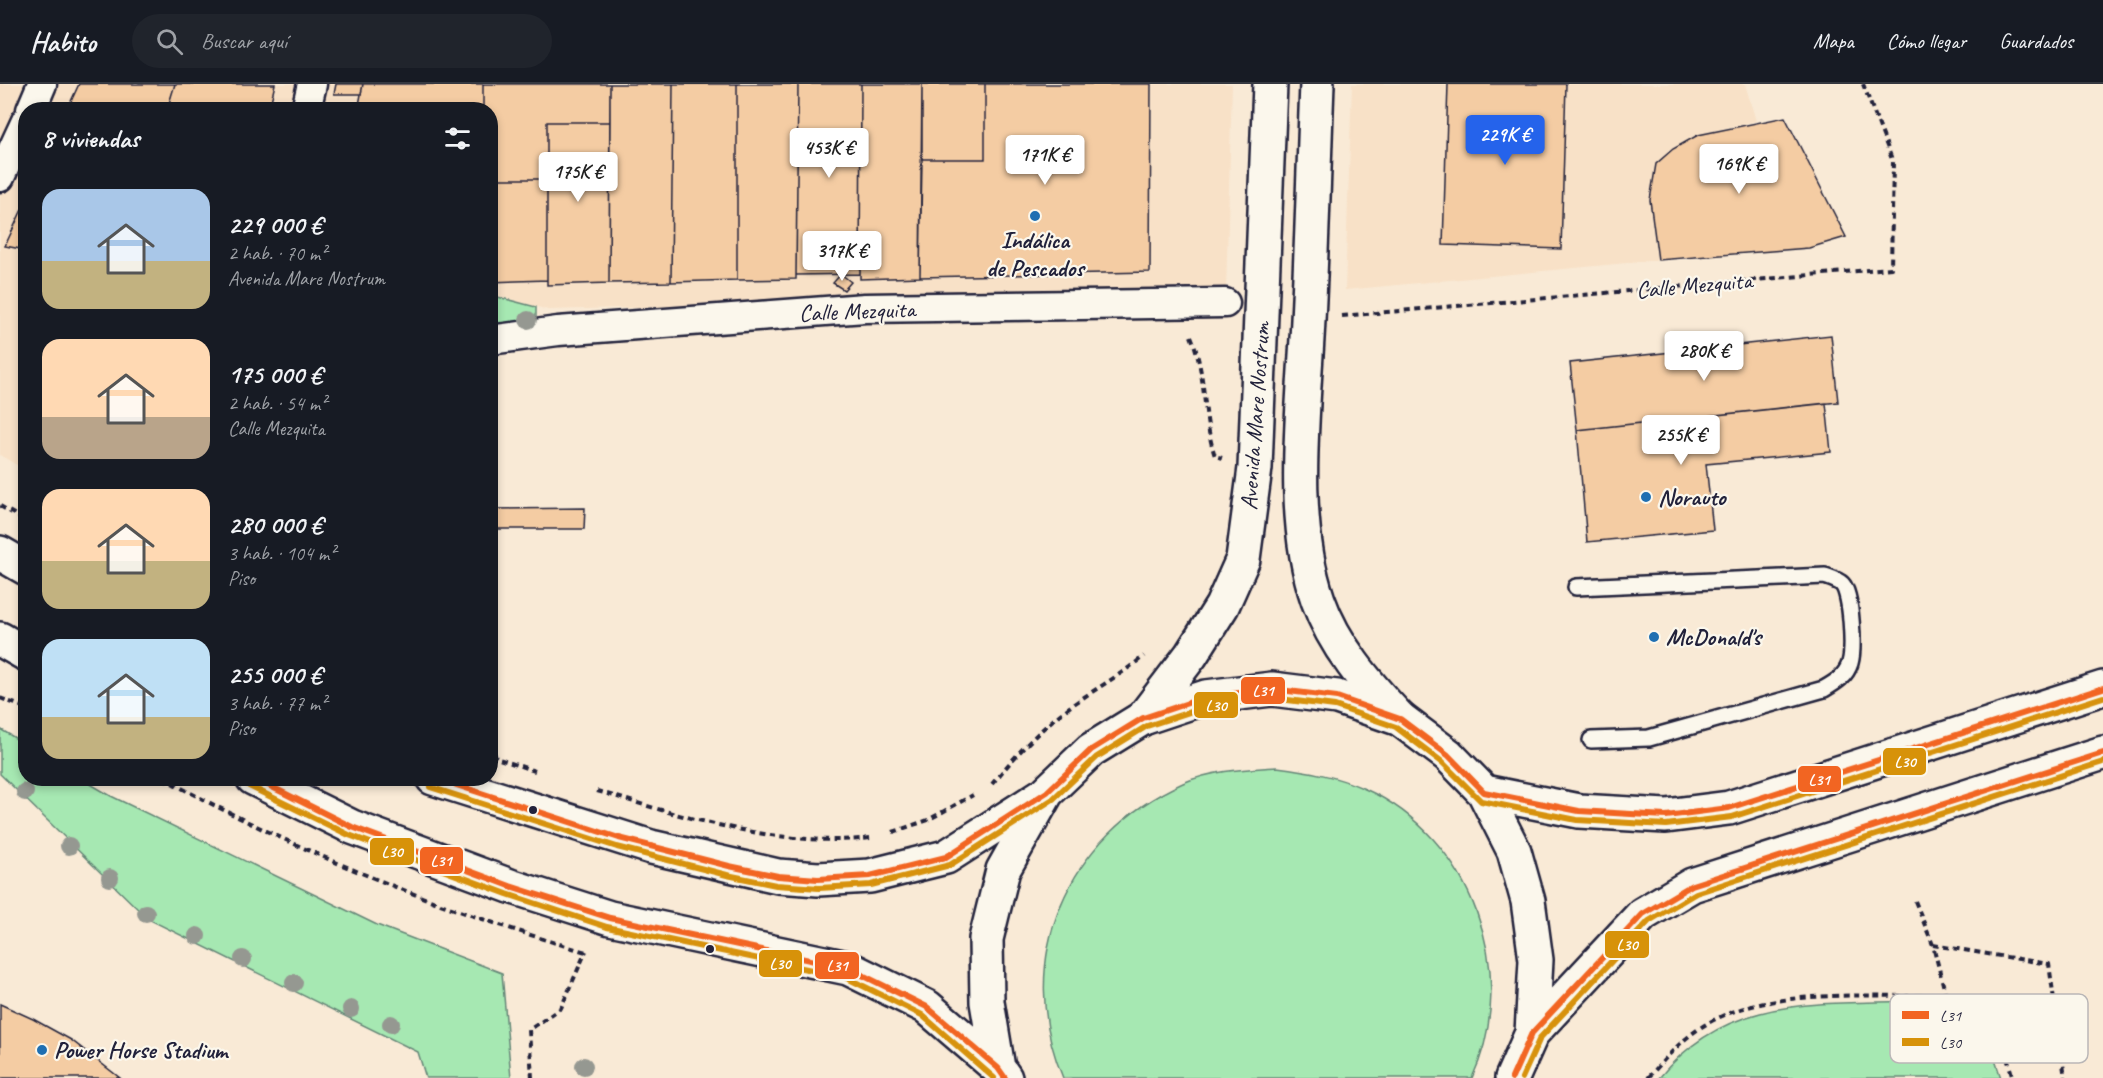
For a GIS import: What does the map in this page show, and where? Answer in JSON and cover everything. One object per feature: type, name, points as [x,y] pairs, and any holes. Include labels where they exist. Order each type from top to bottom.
[{"type":"main road","name":"Avenida Mare Nostrum","points":[[1143,718],[1191,655],[1222,606],[1243,559],[1255,468],[1270,84]]},
{"type":"main road","name":"Avenida Mare Nostrum","points":[[1317,84],[1301,469],[1305,552],[1318,601],[1341,645],[1362,679],[1400,719]]},
{"type":"main road","points":[[0,553],[18,563]]},
{"type":"main road","points":[[0,639],[18,649]]},
{"type":"main road","points":[[1484,792],[1590,812],[1666,816],[1729,808],[2103,688]]},
{"type":"main road","points":[[458,786],[651,847],[778,876],[818,879],[870,876],[946,856],[1047,792],[1091,750],[1143,718],[1206,697],[1272,689],[1337,697],[1400,719],[1448,754],[1484,792],[1514,851],[1528,902],[1536,960],[1532,1033]]},
{"type":"main road","points":[[1512,1078],[1532,1033],[1643,914],[1692,885],[2103,753]]},
{"type":"main road","points":[[269,786],[352,827],[499,882],[610,918],[848,968],[927,1007],[1002,1073]]},
{"type":"main road","points":[[1002,1073],[987,1002],[986,939],[1003,870],[1047,792]]},
{"type":"street","points":[[34,102],[42,84]]},
{"type":"street","points":[[308,102],[312,84]]},
{"type":"street","points":[[0,177],[18,138]]},
{"type":"street","name":"Calle Mezquita","points":[[498,339],[558,331],[865,308],[1225,303]]},
{"type":"lane","points":[[1576,587],[1825,576],[1842,584],[1847,594],[1853,645],[1850,664],[1841,679],[1824,689],[1649,738],[1591,740]]},
{"type":"path","name":"Calle Mezquita","points":[[1308,320],[1891,268],[1893,162],[1863,84]]},
{"type":"path","points":[[1190,332],[1199,354],[1210,441],[1215,456],[1225,459],[1225,468]]},
{"type":"path","points":[[0,506],[18,516]]},
{"type":"path","points":[[990,787],[1036,734],[1072,705],[1111,681],[1147,654]]},
{"type":"path","points":[[0,698],[18,705]]},
{"type":"path","points":[[498,759],[538,772]]},
{"type":"path","points":[[588,788],[630,801],[765,834],[829,840],[873,837]]},
{"type":"path","points":[[883,835],[928,820],[980,792]]},
{"type":"path","points":[[1915,902],[1933,945],[1945,994]]},
{"type":"path","points":[[509,928],[586,952],[561,1008],[529,1030],[532,1078]]},
{"type":"path","points":[[1933,945],[2049,964],[2053,994]]},
{"type":"path","points":[[1648,1078],[1667,1055],[1695,1030],[1721,1016],[1754,1006],[1796,999],[1890,996]]},
{"type":"path","points":[[2008,1063],[2013,1078]]},
{"type":"path","points":[[2063,1063],[2065,1078]]},
{"type":"shaded area","points":[[0,84],[1232,84],[1226,292],[548,310],[498,296],[498,102],[18,102],[18,466],[0,455]]},
{"type":"shaded area","points":[[1352,84],[1745,84],[1756,121],[1698,135],[1673,149],[1656,164],[1650,200],[1658,260],[1345,290]]},
{"type":"green space","points":[[498,297],[536,307],[536,326],[498,323]]},
{"type":"green space","points":[[0,729],[18,740],[18,786],[94,786],[377,925],[502,973],[511,1078],[426,1078],[418,1052],[148,919],[0,774]]},
{"type":"green space","points":[[1277,767],[1333,777],[1365,789],[1402,811],[1433,839],[1458,874],[1477,912],[1488,953],[1491,996],[1486,1038],[1472,1078],[1063,1078],[1049,1033],[1044,989],[1048,946],[1061,905],[1081,868],[1108,834],[1142,806],[1183,783],[1217,773]]},
{"type":"green space","points":[[1890,1002],[1890,1063],[1996,1063],[2001,1078],[1659,1078],[1686,1050],[1715,1031],[1745,1017],[1778,1009]]},
{"type":"building","points":[[79,84],[175,84],[169,102],[71,102]]},
{"type":"building","points":[[175,84],[275,84],[271,102],[169,102]]},
{"type":"building","points":[[336,84],[363,84],[361,94],[334,94]]},
{"type":"building","points":[[363,84],[483,84],[483,102],[360,102]]},
{"type":"building","points":[[483,84],[610,84],[610,122],[547,122],[547,179],[498,179],[498,102],[483,102]]},
{"type":"building","points":[[610,84],[673,84],[671,282],[609,283]]},
{"type":"building","points":[[673,84],[737,84],[737,280],[671,282]]},
{"type":"building","points":[[737,84],[798,84],[796,279],[737,280]]},
{"type":"building","points":[[798,84],[861,84],[860,274],[796,275]]},
{"type":"building","points":[[861,84],[922,84],[920,277],[860,279]]},
{"type":"building","points":[[922,84],[985,84],[985,159],[922,159]]},
{"type":"building","name":"Indálica de Pescados","points":[[985,84],[1151,84],[1150,272],[920,277],[922,159],[985,159]]},
{"type":"building","points":[[1448,84],[1566,84],[1561,249],[1443,245]]},
{"type":"building","points":[[1785,117],[1846,237],[1809,248],[1658,260],[1650,200],[1656,164],[1673,149],[1698,135]]},
{"type":"building","points":[[547,122],[610,122],[609,283],[547,285]]},
{"type":"building","points":[[498,179],[547,179],[547,280],[498,282]]},
{"type":"building","points":[[18,218],[18,248],[5,246]]},
{"type":"building","points":[[841,274],[851,282],[844,290],[833,283]]},
{"type":"building","points":[[1831,335],[1838,402],[1577,430],[1570,363]]},
{"type":"building","name":"Norauto","points":[[1826,403],[1831,452],[1706,464],[1713,530],[1587,542],[1577,430]]},
{"type":"building","points":[[585,508],[584,529],[498,529],[498,509]]},
{"type":"building","name":"Power Horse Stadium","points":[[0,1004],[71,1040],[120,1078],[0,1078]]},
{"type":"building","name":"Power Horse Stadium","points":[[0,1004],[71,1040],[120,1078],[0,1078]]},
{"type":"transit line","name":"L31","points":[[460,786],[619,838],[729,866],[778,876],[818,879],[870,876],[946,857],[1047,792],[1091,750],[1143,718],[1206,697],[1272,689],[1337,697],[1400,719],[1448,755],[1484,792],[1579,811],[1666,816],[1729,808],[2103,688]]},
{"type":"transit line","name":"L30","points":[[430,787],[617,847],[776,885],[819,888],[871,885],[950,865],[1053,799],[1097,757],[1147,726],[1208,706],[1272,698],[1335,706],[1396,727],[1442,762],[1481,801],[1577,820],[1666,825],[1732,817],[2103,697]]},
{"type":"transit line","name":"L31","points":[[1512,1078],[1532,1033],[1643,914],[1692,885],[2103,753]]},
{"type":"transit line","name":"L30","points":[[1522,1078],[1540,1038],[1649,921],[1696,893],[2103,762]]},
{"type":"transit line","name":"L30","points":[[249,786],[349,835],[507,894],[607,927],[845,977],[922,1015],[994,1078]]},
{"type":"transit line","name":"L31","points":[[270,786],[352,827],[510,886],[610,918],[848,968],[927,1007],[998,1068],[1005,1078]]},
{"type":"place","name":"Indálica de Pescados","points":[[1035,216]]},
{"type":"place","name":"Norauto","points":[[1646,497]]},
{"type":"place","name":"McDonald's","points":[[1654,637]]},
{"type":"place","name":"Power Horse Stadium","points":[[42,1050]]}]
